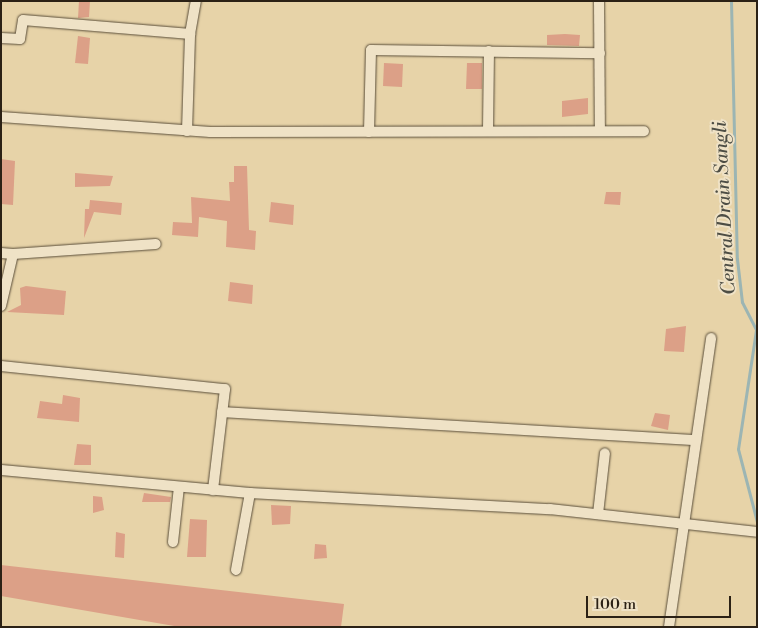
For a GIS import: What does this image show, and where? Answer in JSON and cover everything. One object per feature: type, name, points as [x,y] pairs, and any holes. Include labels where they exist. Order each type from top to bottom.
[{"type":"street","points":[[187,130],[190,34],[196,1]]},
{"type":"street","points":[[600,1],[600,131]]},
{"type":"street","points":[[1,38],[20,39],[24,20],[190,34]]},
{"type":"street","points":[[369,132],[371,50],[600,53]]},
{"type":"street","points":[[488,131],[489,52]]},
{"type":"street","points":[[1,117],[187,130],[369,132],[644,131]]},
{"type":"street","points":[[1,253],[13,254],[156,244]]},
{"type":"street","points":[[1,305],[13,254]]},
{"type":"street","points":[[670,627],[683,523],[712,338]]},
{"type":"street","points":[[1,366],[217,386],[225,389],[213,490]]},
{"type":"street","points":[[222,412],[696,440]]},
{"type":"street","points":[[598,514],[605,453]]},
{"type":"street","points":[[1,470],[250,493],[598,514],[757,532]]},
{"type":"street","points":[[173,542],[179,487]]},
{"type":"street","points":[[236,570],[250,493]]},
{"type":"building","points":[[79,1],[90,1],[89,17],[78,18]]},
{"type":"building","points":[[547,35],[580,35],[579,46],[547,45]]},
{"type":"building","points":[[78,36],[90,38],[88,64],[75,63]]},
{"type":"building","points":[[384,63],[403,64],[402,87],[383,86]]},
{"type":"building","points":[[467,63],[482,63],[482,89],[466,89]]},
{"type":"building","points":[[588,98],[588,114],[562,117],[562,101]]},
{"type":"building","points":[[1,159],[15,161],[13,205],[1,204]]},
{"type":"building","points":[[234,166],[247,166],[249,230],[256,231],[255,250],[226,247],[227,221],[199,217],[198,237],[172,235],[173,222],[192,223],[191,197],[230,201],[229,182],[234,182]]},
{"type":"building","points":[[75,173],[113,176],[110,186],[75,187]]},
{"type":"building","points":[[606,192],[621,192],[620,205],[604,204]]},
{"type":"building","points":[[90,200],[122,203],[121,215],[94,212],[84,238],[85,209],[89,209]]},
{"type":"building","points":[[271,202],[294,205],[293,225],[269,222]]},
{"type":"building","points":[[230,282],[253,285],[252,304],[228,301]]},
{"type":"building","points":[[26,286],[66,291],[64,315],[7,312],[21,305],[20,288]]},
{"type":"building","points":[[686,326],[684,352],[664,351],[666,329]]},
{"type":"building","points":[[63,395],[80,398],[79,422],[37,418],[40,401],[62,404]]},
{"type":"building","points":[[655,413],[670,415],[668,430],[651,426]]},
{"type":"building","points":[[77,444],[91,445],[91,465],[74,465]]},
{"type":"building","points":[[144,493],[171,497],[170,502],[142,502]]},
{"type":"building","points":[[93,496],[102,497],[104,510],[93,513]]},
{"type":"building","points":[[271,505],[291,506],[290,524],[272,525]]},
{"type":"building","points":[[190,519],[207,520],[206,557],[187,557]]},
{"type":"building","points":[[116,532],[125,534],[124,558],[115,557]]},
{"type":"building","points":[[315,544],[326,545],[327,558],[314,559]]},
{"type":"building","points":[[1,565],[344,604],[341,627],[180,627],[1,596]]},
{"type":"waterway","name":"Central Drain Sangli","points":[[731,1],[737,259],[742,302],[756,330],[738,449],[757,522]]}]
